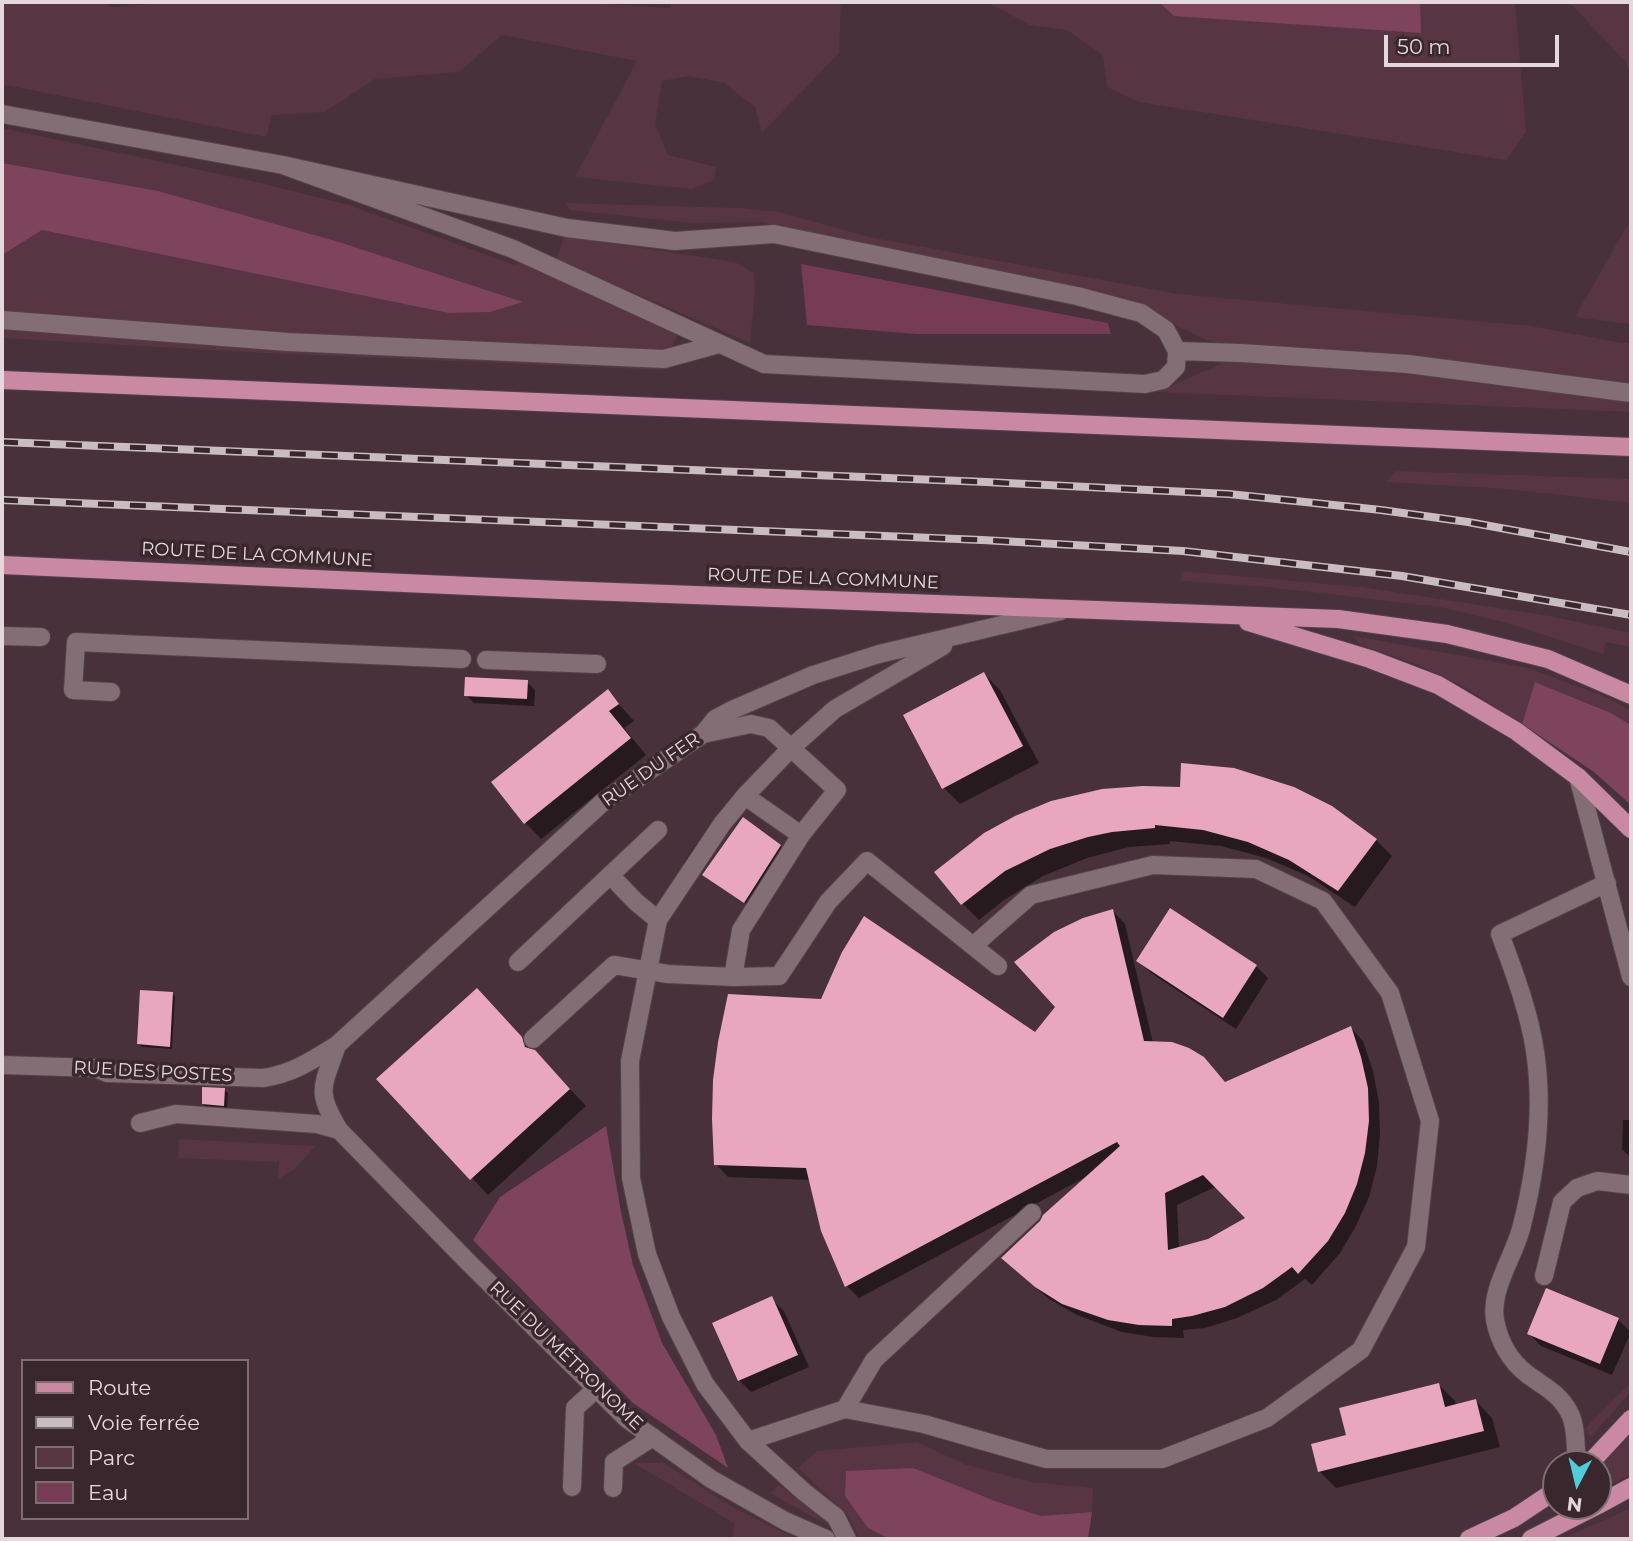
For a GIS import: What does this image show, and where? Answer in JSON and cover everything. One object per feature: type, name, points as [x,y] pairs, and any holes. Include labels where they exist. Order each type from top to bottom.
[{"type":"main road","points":[[2,380],[1631,447]]},
{"type":"main road","name":"ROUTE DE LA COMMUNE","points":[[2,565],[587,591],[1338,619],[1447,634],[1548,659],[1631,695]]},
{"type":"main road","points":[[1221,614],[1370,659],[1437,685],[1516,731],[1578,777],[1631,829]]},
{"type":"main road","points":[[1602,1450],[1631,1419]]},
{"type":"main road","points":[[1612,1498],[1631,1487]]},
{"type":"main road","points":[[1469,1539],[1514,1518],[1542,1499]]},
{"type":"main road","points":[[1531,1539],[1569,1520]]},
{"type":"street","points":[[2,114],[283,165],[567,228],[675,241],[774,234],[1077,296],[1141,313],[1166,330],[1177,351],[1176,367],[1163,380],[1145,384],[764,364],[513,249],[283,165]]},
{"type":"street","points":[[2,320],[288,342],[664,359],[719,344]]},
{"type":"street","points":[[1177,351],[1408,364],[1631,393]]},
{"type":"street","name":"RUE DU FER","points":[[302,1068],[337,1045],[603,802],[704,734],[715,719],[813,675],[879,654],[1075,608]]},
{"type":"street","points":[[846,1539],[836,1517],[748,1441],[705,1384],[671,1317],[647,1254],[631,1178],[630,1061],[659,920],[722,824],[791,748],[835,709],[964,634]]},
{"type":"street","points":[[2,636],[41,637]]},
{"type":"street","points":[[111,692],[73,690],[76,642],[462,659]]},
{"type":"street","points":[[486,660],[597,664]]},
{"type":"street","points":[[704,734],[751,724],[769,728],[837,790],[802,835],[741,930],[733,977]]},
{"type":"street","points":[[1578,777],[1631,977]]},
{"type":"street","points":[[745,796],[802,835]]},
{"type":"street","points":[[517,962],[658,830]]},
{"type":"street","points":[[533,1039],[614,965],[668,974],[779,976],[828,902],[867,861],[998,966]]},
{"type":"street","points":[[748,1441],[845,1409],[924,1424],[1046,1459],[1162,1459],[1268,1418],[1361,1350],[1416,1247],[1430,1121],[1390,993],[1323,901],[1256,869],[1153,865],[1031,895],[973,946]]},
{"type":"street","points":[[610,875],[636,902],[659,920]]},
{"type":"street","points":[[1575,1450],[1571,1415],[1560,1395],[1525,1372],[1506,1352],[1495,1318],[1499,1284],[1520,1232],[1536,1158],[1539,1108],[1535,1051],[1522,994],[1500,934],[1607,883]]},
{"type":"street","name":"RUE DU MÉTRONOME","points":[[337,1045],[322,1094],[325,1107],[339,1130],[469,1263],[626,1419],[711,1479],[785,1521],[826,1539]]},
{"type":"street","name":"RUE DES POSTES","points":[[2,1065],[95,1068],[107,1073],[263,1078],[282,1076],[302,1068]]},
{"type":"street","points":[[141,1123],[176,1114],[317,1124],[339,1130]]},
{"type":"street","points":[[1544,1276],[1562,1202],[1577,1188],[1597,1181],[1631,1185]]},
{"type":"street","points":[[845,1409],[874,1360],[1032,1213]]},
{"type":"street","points":[[572,1487],[575,1408],[596,1389]]},
{"type":"street","points":[[613,1488],[614,1462],[653,1437]]},
{"type":"shaded area","points":[[2,2],[1631,2],[1631,1539],[2,1539]]},
{"type":"shaded area","points":[[1159,2],[1420,2],[1421,33],[1174,16]]},
{"type":"shaded area","points":[[2,163],[158,191],[339,242],[523,302],[490,312],[449,313],[42,230],[2,255]]},
{"type":"shaded area","points":[[1535,682],[1611,713],[1631,725],[1631,805],[1594,772],[1522,724]]},
{"type":"shaded area","points":[[606,1126],[633,1265],[662,1343],[716,1435],[728,1468],[633,1403],[473,1240],[500,1197]]},
{"type":"shaded area","points":[[913,1468],[995,1501],[1041,1516],[1092,1512],[1088,1539],[890,1539],[868,1528],[845,1496],[846,1471]]},
{"type":"green space","points":[[2,2],[104,2],[113,7],[173,2],[575,2],[670,8],[671,2],[841,2],[839,53],[762,133],[755,107],[724,83],[690,76],[662,81],[655,124],[668,155],[716,167],[714,180],[692,189],[575,177],[637,61],[502,35],[459,72],[375,79],[325,112],[272,115],[266,137],[2,84]]},
{"type":"green space","points":[[987,2],[1515,2],[1526,132],[1506,160],[1136,101],[1107,87],[1103,55],[1067,30],[1030,25]]},
{"type":"green space","points":[[1569,2],[1631,2],[1631,75],[1626,62]]},
{"type":"green space","points":[[2,128],[252,181],[349,205],[515,265],[522,261],[677,335],[662,370],[265,353],[2,338]]},
{"type":"green space","points":[[566,203],[741,208],[779,212],[869,237],[1178,294],[1531,326],[1631,343],[1631,412],[1157,392],[1221,364],[1211,342],[1179,327],[1146,306],[762,222],[691,223],[570,210]]},
{"type":"green space","points":[[1631,219],[1631,324],[1575,317]]},
{"type":"green space","points":[[564,236],[735,262],[754,273],[750,343],[557,260]]},
{"type":"green space","points":[[1395,471],[1631,479],[1631,503],[1508,489],[1386,482]]},
{"type":"green space","points":[[1182,571],[1361,587],[1544,615],[1631,633],[1631,647],[1606,642],[1603,654],[1507,623],[1440,607],[1268,587],[1181,581]]},
{"type":"green space","points":[[1354,636],[1528,668],[1606,697],[1631,711],[1631,725],[1611,713],[1535,682],[1522,724],[1463,686],[1423,667],[1359,644]]},
{"type":"green space","points":[[179,1139],[315,1146],[295,1169],[278,1179],[279,1162],[178,1158]]},
{"type":"green space","points":[[1631,1382],[1631,1391],[1591,1437],[1585,1429]]},
{"type":"green space","points":[[1631,1435],[1631,1474],[1612,1485],[1612,1453]]},
{"type":"green space","points":[[917,1442],[964,1464],[1031,1482],[1093,1488],[1092,1512],[1041,1516],[995,1501],[868,1528],[890,1539],[860,1539],[846,1513],[798,1468],[817,1451]]},
{"type":"green space","points":[[634,1463],[664,1463],[734,1508],[796,1539],[733,1539],[734,1523]]},
{"type":"green space","points":[[779,1485],[831,1527],[770,1493]]},
{"type":"green space","points":[[1631,1508],[1631,1539],[1561,1539],[1604,1520],[1612,1520],[1612,1516]]},
{"type":"water","points":[[801,264],[1108,323],[1111,334],[916,334],[807,325]]},
{"type":"building","points":[[984,672],[1023,746],[942,789],[903,715]]},
{"type":"building","points":[[465,677],[528,680],[527,699],[464,696]]},
{"type":"building","points":[[608,689],[619,704],[609,711],[631,738],[524,824],[491,782]]},
{"type":"building","points":[[1181,763],[1234,768],[1294,787],[1332,806],[1377,839],[1338,891],[1289,860],[1248,842],[1203,830],[1155,825],[1155,828],[1088,837],[1050,849],[1005,871],[961,905],[934,872],[984,833],[1051,801],[1102,789],[1180,787]]},
{"type":"building","points":[[743,817],[781,845],[744,903],[702,875]]},
{"type":"building","points":[[1170,908],[1257,965],[1223,1018],[1136,961]]},
{"type":"building","points":[[1113,909],[1144,1041],[1172,1042],[1189,1048],[1204,1057],[1225,1082],[1351,1026],[1368,1088],[1369,1121],[1365,1153],[1357,1184],[1345,1213],[1328,1241],[1298,1274],[1292,1267],[1263,1288],[1225,1307],[1172,1319],[1172,1326],[1108,1320],[1062,1304],[1035,1287],[1001,1258],[1043,1215],[1120,1146],[1117,1142],[845,1287],[821,1231],[806,1168],[714,1165],[713,1080],[728,994],[821,999],[842,952],[864,916],[1035,1032],[1055,1007],[1014,962],[1054,932],[1083,918]],"holes":[[[1203,1175],[1245,1218],[1208,1239],[1168,1250],[1165,1193]]]},
{"type":"building","points":[[477,988],[522,1037],[525,1047],[535,1050],[570,1089],[470,1180],[376,1079]]},
{"type":"building","points":[[140,990],[173,992],[170,1047],[137,1044]]},
{"type":"building","points":[[202,1087],[225,1088],[224,1106],[202,1104]]},
{"type":"building","points":[[1546,1288],[1619,1318],[1600,1364],[1527,1334]]},
{"type":"building","points":[[772,1296],[798,1355],[738,1381],[712,1323]]},
{"type":"building","points":[[1439,1383],[1445,1407],[1476,1399],[1484,1431],[1318,1472],[1311,1444],[1346,1435],[1339,1408]]},
{"type":"railway","points":[[2,442],[1229,494],[1468,522],[1631,552]]},
{"type":"railway","points":[[2,500],[982,540],[1183,551],[1402,576],[1631,615]]}]
